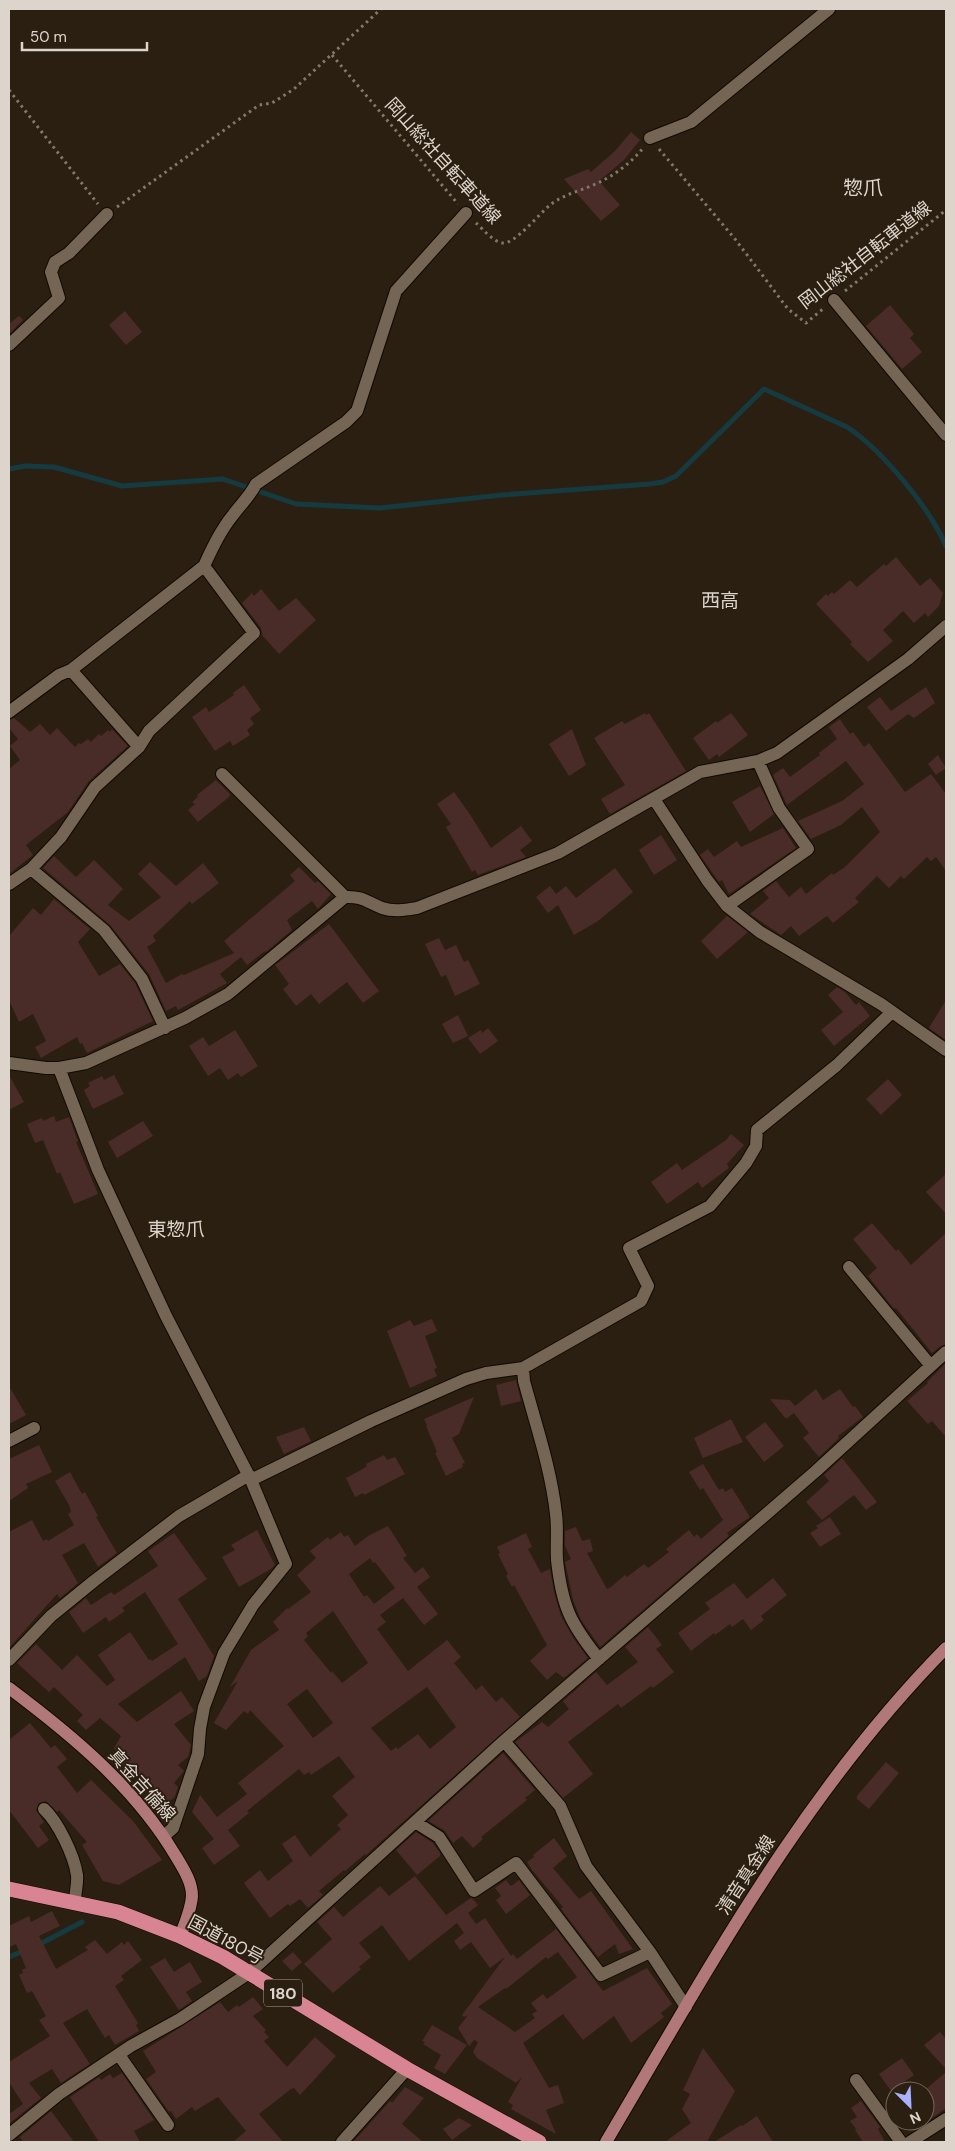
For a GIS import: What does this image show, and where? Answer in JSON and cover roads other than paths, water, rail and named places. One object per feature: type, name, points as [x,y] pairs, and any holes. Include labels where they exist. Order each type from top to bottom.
[{"type":"highway","name":"国道180号","points":[[9,1889],[118,1912],[180,1936],[223,1957],[407,2069],[538,2142]]},
{"type":"main road","name":"清音真金線","points":[[606,2142],[766,1874],[808,1813],[877,1724],[946,1648]]},
{"type":"main road","name":"真金吉備線","points":[[9,1688],[59,1725],[117,1779],[164,1836],[189,1879],[192,1895],[189,1914],[180,1936]]},
{"type":"street","points":[[650,138],[691,122],[829,9]]},
{"type":"street","points":[[9,344],[59,298],[50,272],[55,262],[69,254],[107,214]]},
{"type":"street","points":[[9,712],[59,676],[71,670],[204,566],[220,534],[250,496],[256,484],[346,422],[357,411],[396,291],[466,214]]},
{"type":"street","points":[[834,300],[946,435]]},
{"type":"street","points":[[9,884],[31,869],[61,837],[95,787],[139,747],[149,731],[254,634],[204,566]]},
{"type":"street","points":[[9,1063],[59,1068],[86,1064],[165,1028],[228,994],[345,897],[357,896],[383,908],[399,911],[417,908],[558,853],[700,772],[758,761],[777,753],[908,660],[946,626]]},
{"type":"street","points":[[71,670],[139,747]]},
{"type":"street","points":[[727,906],[808,849],[779,808],[758,761]]},
{"type":"street","points":[[222,774],[345,897]]},
{"type":"street","points":[[654,799],[707,880],[727,906],[760,932],[892,1012],[946,1050]]},
{"type":"street","points":[[31,869],[104,930],[142,979],[165,1028]]},
{"type":"street","points":[[9,1660],[51,1616],[179,1516],[250,1478],[466,1379],[486,1373],[523,1368],[641,1301],[648,1286],[629,1248],[710,1206],[746,1163],[756,1146],[757,1130],[838,1065],[892,1012]]},
{"type":"street","points":[[59,1068],[98,1170],[166,1316],[250,1478],[286,1564],[253,1605],[224,1653],[204,1708],[198,1754],[173,1828],[164,1836]]},
{"type":"street","points":[[849,1267],[931,1366]]},
{"type":"street","points":[[9,2135],[59,2094],[249,1973],[504,1741],[816,1471],[946,1352]]},
{"type":"street","points":[[523,1368],[524,1381],[546,1460],[556,1515],[557,1559],[564,1603],[578,1633],[599,1659]]},
{"type":"street","points":[[9,1441],[34,1428]]},
{"type":"street","points":[[504,1741],[560,1806],[586,1866],[650,1952],[686,2007]]},
{"type":"street","points":[[44,1809],[52,1816],[69,1849],[77,1875],[75,1902]]},
{"type":"street","points":[[415,1822],[439,1838],[474,1891],[516,1863],[601,1975],[650,1952]]},
{"type":"street","points":[[119,2055],[168,2124]]},
{"type":"street","points":[[342,2142],[407,2069]]},
{"type":"street","points":[[856,2080],[901,2142]]},
{"type":"street","points":[[910,2142],[946,2119]]},
{"type":"waterway","points":[[9,469],[25,466],[54,467],[122,486],[223,479],[296,504],[380,508],[502,495],[650,484],[663,482],[676,476],[764,389],[847,427],[861,437],[889,464],[916,497],[946,546]]},
{"type":"waterway","points":[[38,1945],[82,1922]]},
{"type":"waterway","points":[[9,1957],[26,1950]]},
{"type":"district","name":"惣爪","points":[[863,188]]},
{"type":"district","name":"西高","points":[[720,600]]},
{"type":"district","name":"東惣爪","points":[[176,1229]]}]
